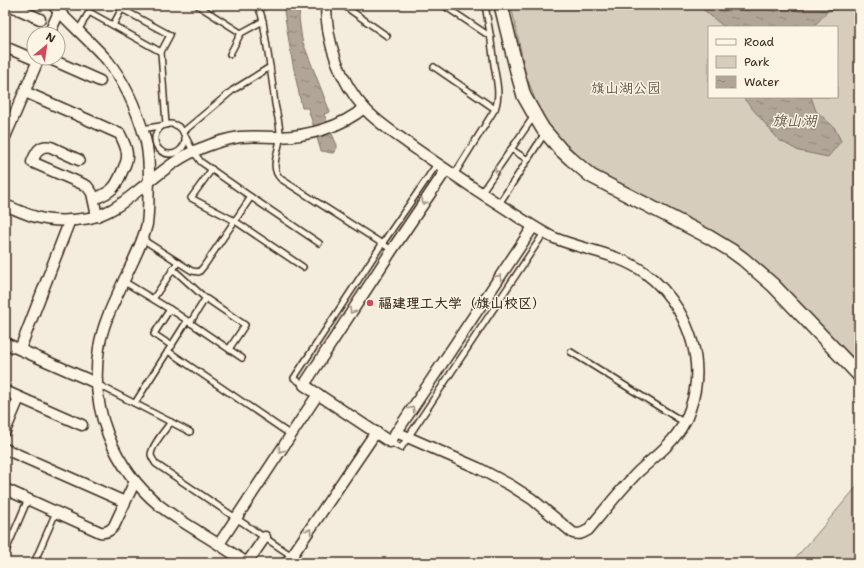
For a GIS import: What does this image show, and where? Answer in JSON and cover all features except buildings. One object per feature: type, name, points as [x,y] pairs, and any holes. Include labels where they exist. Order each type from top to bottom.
[{"type":"street","points":[[9,5],[40,19]]},
{"type":"street","points":[[326,5],[327,30],[336,61],[351,90],[364,108],[379,122],[450,173],[533,227],[572,244],[630,264],[650,277],[668,293],[685,322],[695,349],[697,362],[696,388],[685,423],[668,445],[637,473],[584,533],[578,534],[568,530],[555,517],[532,499],[505,482],[478,468],[396,432]]},
{"type":"street","points":[[501,5],[524,96],[534,115],[561,150],[591,176],[709,237],[743,259],[773,285],[859,376]]},
{"type":"street","points":[[56,8],[107,60],[118,76],[130,98],[142,129],[149,157],[148,212],[146,225],[134,259],[110,309],[101,335],[97,359],[96,383],[101,413],[109,440],[120,461],[135,482],[148,494],[169,512],[247,563],[265,537]]},
{"type":"street","points":[[51,26],[56,8]]},
{"type":"street","points":[[5,47],[26,55]]},
{"type":"street","points":[[5,137],[35,66]]},
{"type":"street","points":[[66,66],[100,81]]},
{"type":"street","points":[[24,92],[120,134],[127,151],[126,162],[117,184],[113,189],[94,199]]},
{"type":"street","points":[[5,205],[34,217],[57,221],[97,216],[108,212],[125,202],[176,160],[193,151],[221,141],[240,137],[280,137],[307,134],[323,130],[346,120],[364,108]]},
{"type":"street","points":[[79,160],[51,146],[43,146],[39,149],[32,162],[90,189],[94,199],[97,216]]},
{"type":"street","points":[[450,173],[392,250],[304,385],[390,442],[533,227]]},
{"type":"street","points":[[20,349],[70,220]]},
{"type":"street","points":[[5,343],[96,383]]},
{"type":"street","points":[[5,391],[82,426]]},
{"type":"street","points":[[219,544],[318,394]]},
{"type":"street","points":[[5,431],[19,398]]},
{"type":"street","points":[[290,559],[376,432]]},
{"type":"street","points":[[5,450],[125,502]]},
{"type":"street","points":[[5,489],[100,532],[104,532],[112,529],[114,526],[135,482]]},
{"type":"lane","points":[[197,5],[241,33]]},
{"type":"lane","points":[[257,5],[263,21],[280,137],[275,164],[277,176],[392,250]]},
{"type":"lane","points":[[343,5],[387,36]]},
{"type":"lane","points":[[443,5],[491,37]]},
{"type":"lane","points":[[450,173],[498,103],[491,37],[485,5]]},
{"type":"lane","points":[[113,25],[123,7],[170,35],[162,52],[166,125]]},
{"type":"lane","points":[[78,31],[89,12],[162,52]]},
{"type":"lane","points":[[230,54],[241,33],[263,21]]},
{"type":"lane","points":[[184,132],[233,90],[270,67]]},
{"type":"lane","points":[[434,67],[495,108]]},
{"type":"lane","points":[[481,193],[534,115]]},
{"type":"lane","points":[[142,129],[171,124],[176,125],[184,132],[193,151],[202,162],[319,243]]},
{"type":"lane","points":[[166,125],[158,130],[155,139],[158,148],[165,153],[170,154],[180,151],[185,142],[184,132]]},
{"type":"lane","points":[[499,204],[546,132]]},
{"type":"lane","points":[[511,149],[528,160]]},
{"type":"lane","points":[[304,385],[294,378],[382,244],[437,164]]},
{"type":"lane","points":[[212,169],[191,198],[235,221],[303,267]]},
{"type":"lane","points":[[142,239],[192,271],[199,272],[251,197]]},
{"type":"lane","points":[[390,442],[401,448],[544,233]]},
{"type":"lane","points":[[153,300],[178,262]]},
{"type":"lane","points":[[173,269],[206,299],[245,326],[229,349]]},
{"type":"lane","points":[[123,281],[170,309],[242,358]]},
{"type":"lane","points":[[135,403],[168,351],[206,299]]},
{"type":"lane","points":[[170,309],[154,334],[172,346]]},
{"type":"lane","points":[[168,351],[291,435]]},
{"type":"lane","points":[[571,352],[685,423]]},
{"type":"lane","points":[[96,383],[190,432]]},
{"type":"lane","points":[[171,422],[152,449],[153,460],[156,464],[265,537],[290,559]]},
{"type":"lane","points":[[5,553],[28,499]]},
{"type":"lane","points":[[34,563],[56,512]]},
{"type":"green space","name":"旗山湖公园","points":[[511,5],[859,5],[859,363],[755,261],[714,235],[597,173],[576,157],[552,132],[537,105],[526,75]]},
{"type":"green space","points":[[859,484],[859,563],[791,563],[816,535]]},
{"type":"water","points":[[283,5],[300,5],[299,18],[302,40],[330,112],[324,114],[337,145],[337,148],[333,153],[321,151],[308,108],[302,108]]},
{"type":"water","points":[[698,5],[859,5],[828,11],[814,26],[723,26]]},
{"type":"water","name":"旗山湖","points":[[744,98],[811,98],[816,111],[834,127],[841,141],[828,157],[799,151],[779,140]]},
{"type":"place","name":"福建理工大学（旗山校区）","points":[[370,303]]}]
